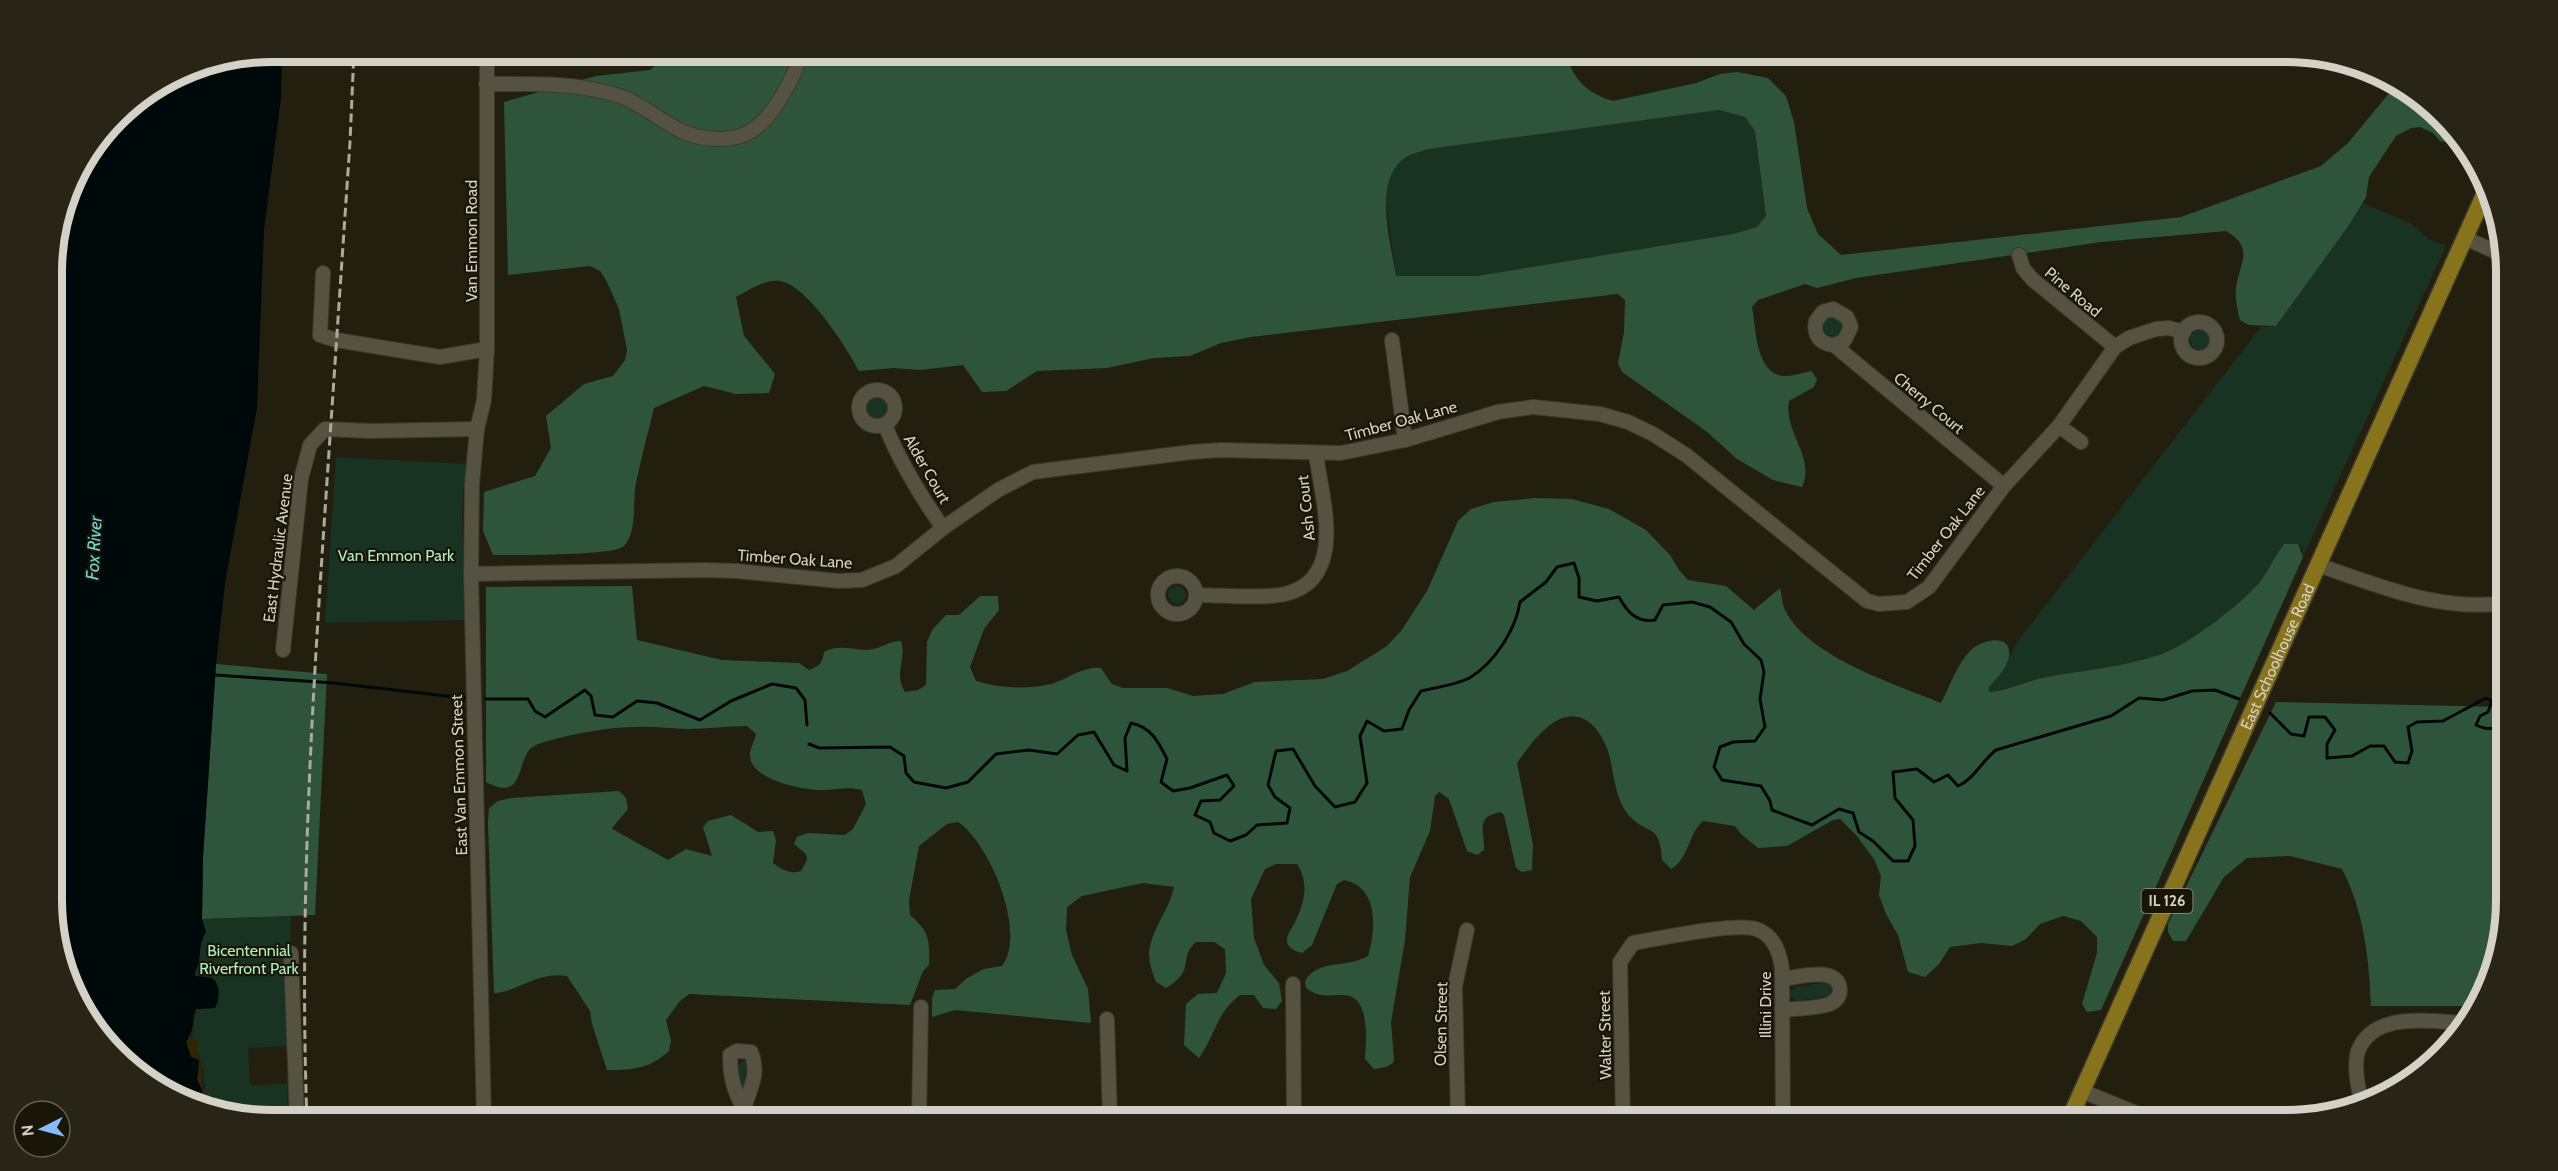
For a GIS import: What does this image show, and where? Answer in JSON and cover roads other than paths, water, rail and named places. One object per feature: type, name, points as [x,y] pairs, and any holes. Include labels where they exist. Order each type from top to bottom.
[{"type":"main road","name":"East Schoolhouse Road","points":[[2074,1109],[2483,197]]},
{"type":"street","name":"Van Emmon Road","points":[[477,429],[484,400],[488,349],[486,62]]},
{"type":"street","points":[[486,84],[584,86],[616,95],[683,132],[708,138],[727,139],[751,131],[776,105],[799,62]]},
{"type":"street","points":[[2464,238],[2495,252]]},
{"type":"street","name":"Pine Road","points":[[2019,255],[2023,268],[2031,279],[2115,347]]},
{"type":"street","points":[[323,273],[320,335],[336,340],[440,357],[488,349]]},
{"type":"street","points":[[2115,347],[2129,338],[2156,329],[2169,328],[2184,332]]},
{"type":"street","points":[[1392,340],[1405,440]]},
{"type":"street","name":"Cherry Court","points":[[1834,345],[2004,486]]},
{"type":"street","name":"Timber Oak Lane","points":[[471,574],[697,570],[736,571],[839,581],[862,580],[896,566],[943,528],[1013,480],[1032,472],[1221,450],[1341,453],[1405,440],[1498,412],[1533,407],[1600,414],[1628,422],[1653,434],[1686,455],[1867,601],[1879,604],[1907,602],[1929,587],[2004,486],[2059,426],[2115,347]]},
{"type":"street","name":"Alder Court","points":[[885,425],[897,455],[914,487],[943,528]]},
{"type":"street","points":[[2059,426],[2081,442]]},
{"type":"street","name":"East Hydraulic Avenue","points":[[284,650],[301,478],[310,444],[325,429],[370,431],[477,429]]},
{"type":"street","name":"East Van Emmon Street","points":[[477,429],[472,484],[471,574],[484,1110]]},
{"type":"street","name":"Ash Court","points":[[1197,595],[1282,595],[1303,588],[1321,568],[1327,544],[1316,454]]},
{"type":"street","points":[[2318,565],[2414,597],[2458,606],[2496,604]]},
{"type":"street","name":"Illini Drive","points":[[1625,952],[1633,943],[1737,927],[1755,929],[1770,938],[1780,956],[1783,979],[1783,1109]]},
{"type":"street","name":"Olsen Street","points":[[1458,1109],[1455,986],[1467,930]]},
{"type":"street","name":"Walter Street","points":[[1623,1109],[1620,962],[1625,952]]},
{"type":"street","points":[[291,953],[297,1110]]},
{"type":"street","points":[[1782,1010],[1828,1005],[1837,1000],[1840,994],[1840,985],[1836,978],[1826,974],[1783,979]]},
{"type":"street","points":[[1293,984],[1294,1109]]},
{"type":"street","points":[[919,1110],[921,1007]]},
{"type":"street","points":[[1107,1019],[1110,1110]]},
{"type":"street","points":[[2361,1096],[2357,1072],[2358,1052],[2367,1036],[2382,1026],[2399,1022],[2456,1023]]},
{"type":"street","points":[[2082,1091],[2126,1109]]},
{"type":"water","name":"Fox River","points":[[282,62],[281,98],[264,230],[257,408],[225,583],[216,664],[203,857],[202,919],[206,932],[201,943],[195,972],[195,976],[214,980],[218,986],[218,1002],[215,1008],[196,1009],[192,1029],[186,1042],[191,1057],[199,1060],[197,1080],[202,1089],[203,1098],[191,1094],[166,1081],[123,1048],[90,1005],[77,980],[63,927],[63,244],[69,217],[83,178],[105,144],[133,114],[166,90],[191,77],[244,63]]},
{"type":"waterway","points":[[809,744],[819,748],[890,747],[904,756],[906,773],[914,782],[946,788],[968,782],[996,754],[1029,750],[1057,754],[1078,735],[1094,732],[1114,765],[1127,771],[1125,738],[1131,723],[1149,731],[1160,746],[1167,759],[1161,782],[1173,791],[1190,788],[1227,775],[1234,786],[1220,800],[1201,801],[1195,815],[1210,822],[1214,833],[1230,841],[1246,835],[1257,825],[1287,823],[1290,808],[1275,797],[1268,785],[1276,751],[1293,749],[1315,786],[1335,807],[1355,802],[1367,783],[1360,736],[1367,721],[1384,731],[1402,729],[1409,710],[1421,691],[1460,682],[1480,671],[1496,654],[1509,634],[1520,602],[1546,582],[1557,567],[1574,563],[1579,578],[1579,597],[1597,601],[1619,597],[1633,615],[1643,620],[1655,620],[1663,605],[1692,602],[1710,607],[1731,622],[1744,644],[1761,660],[1764,672],[1760,699],[1765,727],[1755,741],[1733,742],[1720,747],[1714,767],[1722,780],[1761,786],[1770,801],[1772,810],[1812,825],[1839,809],[1853,813],[1859,832],[1873,841],[1893,861],[1908,861],[1915,846],[1913,820],[1895,798],[1893,772],[1917,769],[1934,782],[1948,775],[1958,786],[1969,779],[1996,750],[2111,716],[2139,698],[2163,700],[2192,691],[2215,690],[2239,699]]},
{"type":"waterway","points":[[215,675],[334,683],[464,698]]},
{"type":"waterway","points":[[486,699],[528,699],[535,711],[545,717],[585,690],[591,696],[595,715],[613,717],[637,701],[657,703],[700,720],[731,701],[772,684],[796,688],[805,700],[807,725]]},
{"type":"waterway","points":[[2270,713],[2291,734],[2304,736],[2309,717],[2325,717],[2335,730],[2327,744],[2327,758],[2352,756],[2370,746],[2384,746],[2395,762],[2408,763],[2412,751],[2408,727],[2417,722],[2443,721],[2486,698],[2492,701],[2488,712],[2480,716],[2476,725],[2484,728],[2496,727]]},
{"type":"railway","points":[[307,1110],[305,964],[308,808],[354,62]]},
{"type":"park label","name":"Van Emmon Park","points":[[396,555]]},
{"type":"park label","name":"Bicentennial Riverfront Park","points":[[249,959]]}]
